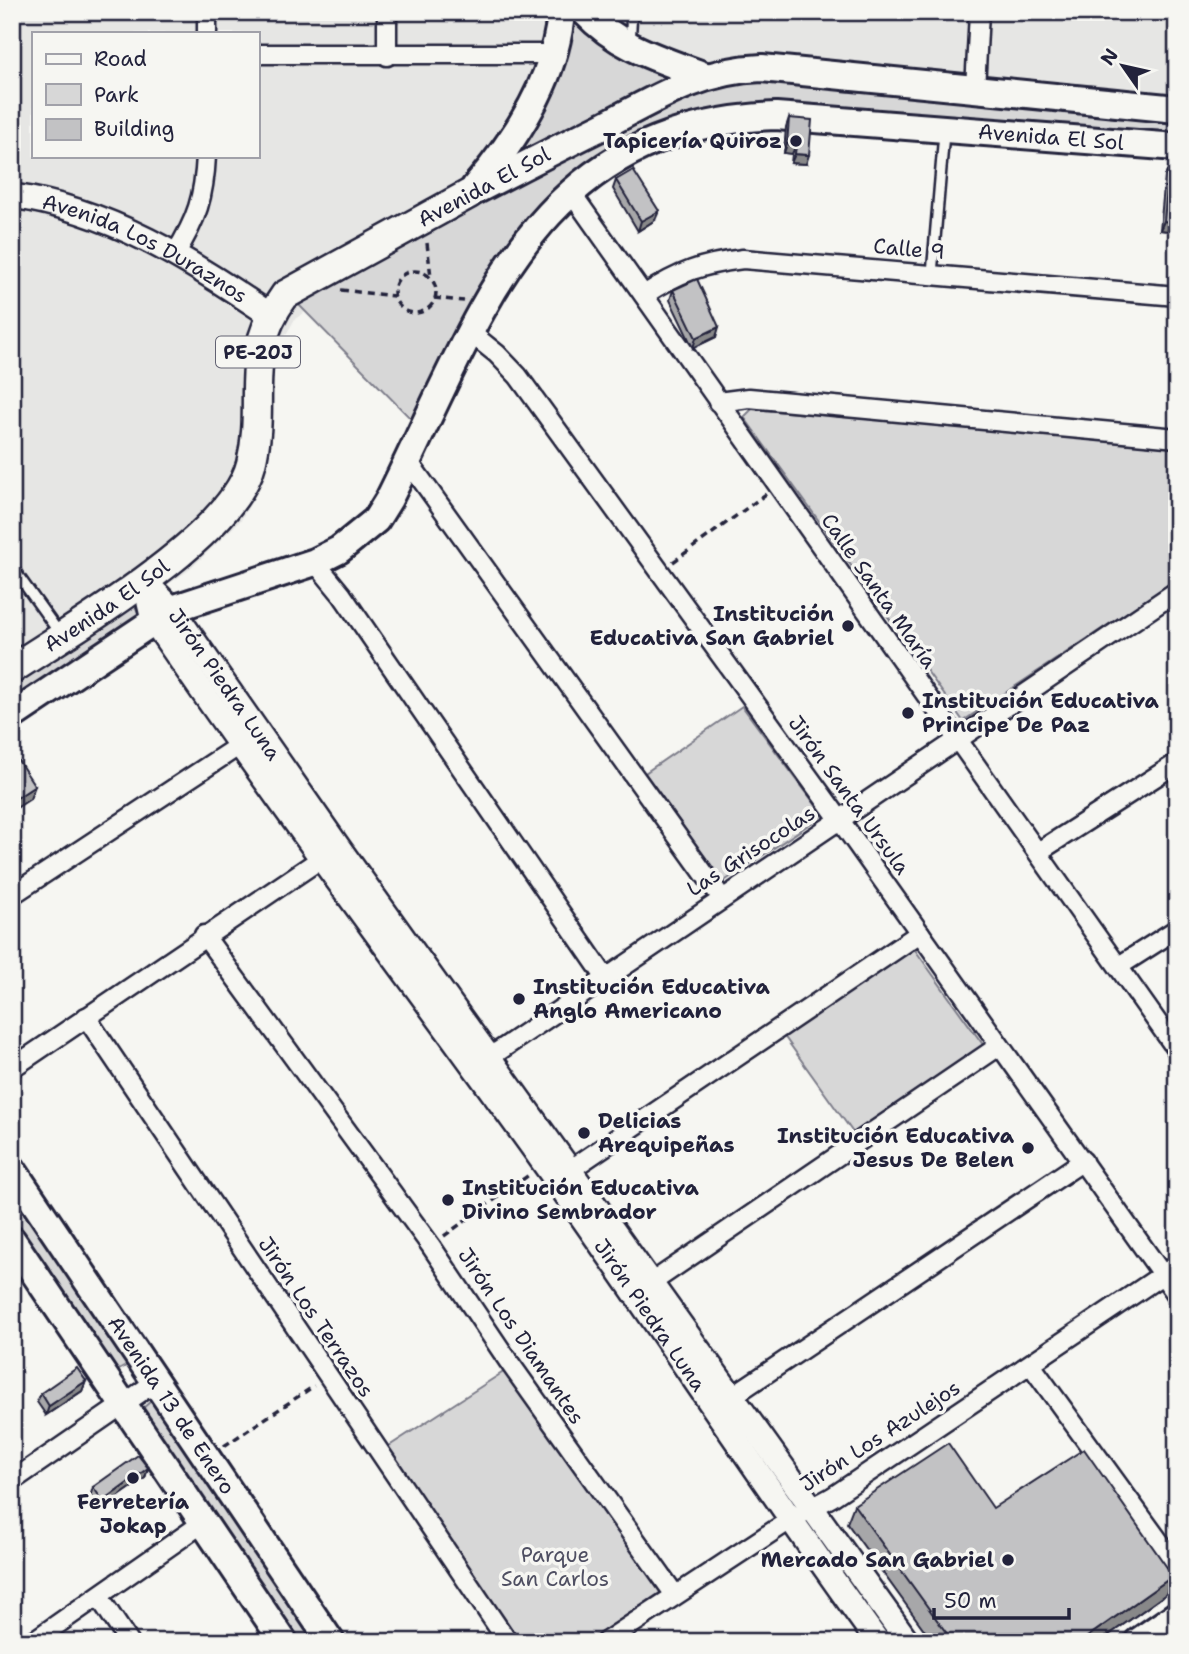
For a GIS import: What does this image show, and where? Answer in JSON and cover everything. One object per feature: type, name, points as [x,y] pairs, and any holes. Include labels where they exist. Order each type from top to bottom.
[{"type":"main road","name":"PE-20J","points":[[469,194],[526,116],[552,54],[561,12]]},
{"type":"main road","points":[[585,12],[599,27],[630,48],[705,76]]},
{"type":"main road","name":"Avenida El Sol","points":[[12,669],[143,580],[214,522],[246,480],[252,463],[259,345],[270,315],[285,295],[469,194],[705,76],[731,69],[762,68],[1177,109]]},
{"type":"main road","name":"Avenida El Sol","points":[[12,716],[162,615],[315,562],[358,537],[376,520],[516,251],[570,191],[634,149],[668,135],[738,118],[776,116],[1177,147]]},
{"type":"main road","name":"Avenida 13 de Enero","points":[[12,1169],[331,1642]]},
{"type":"main road","name":"Avenida 13 de Enero","points":[[12,1240],[284,1642]]},
{"type":"main road","points":[[1138,1642],[1177,1615]]},
{"type":"street","points":[[207,12],[207,32]]},
{"type":"street","points":[[387,12],[387,56]]},
{"type":"street","points":[[975,89],[979,12]]},
{"type":"street","points":[[259,54],[552,54]]},
{"type":"street","points":[[175,254],[195,223],[202,198],[206,158]]},
{"type":"street","name":"Calle Santa María","points":[[570,191],[1177,1050]]},
{"type":"street","name":"Avenida Los Duraznos","points":[[12,196],[88,213],[175,254],[270,315]]},
{"type":"street","name":"Calle 9","points":[[644,295],[676,274],[706,264],[743,259],[1177,296]]},
{"type":"street","name":"Jirón Santa Ursula","points":[[471,333],[519,376],[999,1046],[1083,1161],[1169,1270],[1177,1295]]},
{"type":"street","points":[[718,402],[749,398],[1177,438]]},
{"type":"street","points":[[408,461],[720,897]]},
{"type":"street","points":[[315,562],[342,595],[605,976]]},
{"type":"street","name":"Jirón Piedra Luna","points":[[143,580],[239,746],[557,1171],[651,1283],[908,1642]]},
{"type":"street","name":"Las Grisocolas","points":[[490,1057],[720,897],[839,820],[1177,591]]},
{"type":"street","name":"Jirón Piedra Luna","points":[[162,615],[258,733],[490,1057],[557,1171],[871,1639]]},
{"type":"street","points":[[12,895],[258,733]]},
{"type":"street","points":[[1038,852],[1177,763]]},
{"type":"street","points":[[12,1068],[204,935],[322,858]]},
{"type":"street","points":[[1119,966],[1177,929]]},
{"type":"street","points":[[557,1171],[920,933]]},
{"type":"street","name":"Jirón Los Diamantes","points":[[204,935],[431,1246],[509,1362],[675,1595]]},
{"type":"street","name":"Jirón Los Terrazos","points":[[86,1017],[508,1642]]},
{"type":"street","points":[[651,1283],[999,1046]]},
{"type":"street","points":[[731,1397],[1083,1161]]},
{"type":"street","name":"Jirón Los Azulejos","points":[[605,1642],[1031,1365],[1169,1270]]},
{"type":"street","points":[[1031,1365],[1177,1566]]},
{"type":"street","points":[[12,1481],[154,1383]]},
{"type":"street","points":[[32,1642],[204,1522]]},
{"type":"street","points":[[99,1597],[129,1642]]},
{"type":"lane","points":[[630,48],[632,12]]},
{"type":"lane","points":[[932,274],[944,128]]},
{"type":"lane","points":[[12,567],[61,636]]},
{"type":"path","points":[[425,218],[434,298],[432,305],[420,313],[401,308],[394,296],[396,283],[406,273],[420,272],[431,279]]},
{"type":"path","points":[[339,290],[394,296]]},
{"type":"path","points":[[660,572],[777,486]]},
{"type":"path","points":[[431,1246],[557,1171]]},
{"type":"path","points":[[208,1457],[329,1376]]},
{"type":"shaded area","points":[[12,12],[1177,12],[1177,127],[794,96],[384,259],[295,319],[274,355],[266,476],[241,520],[189,570],[12,691]]},
{"type":"green space","points":[[566,12],[676,74],[508,166]]},
{"type":"green space","points":[[758,80],[1177,117],[1177,140],[771,108],[581,170],[414,422],[297,303],[299,291],[699,89]]},
{"type":"green space","points":[[752,409],[1177,446],[1177,579],[963,721],[744,417]]},
{"type":"green space","points":[[133,602],[139,614],[137,622],[12,706],[12,675]]},
{"type":"green space","points":[[742,706],[823,815],[723,882],[645,773]]},
{"type":"green space","points":[[913,947],[984,1046],[854,1134],[784,1036]]},
{"type":"green space","points":[[12,1189],[126,1358],[128,1365],[117,1371],[111,1369],[12,1225]]},
{"type":"green space","name":"Parque San Carlos","points":[[505,1371],[661,1592],[587,1642],[517,1642],[386,1448]]},
{"type":"green space","points":[[151,1401],[158,1401],[320,1642],[293,1642],[142,1417],[142,1409]]},
{"type":"building","name":"Tapicería Quiroz","points":[[789,118],[812,120],[809,155],[795,154],[796,145],[787,144]]},
{"type":"building","points":[[1169,167],[1177,167],[1177,222],[1164,221]]},
{"type":"building","points":[[633,170],[659,211],[641,221],[616,180]]},
{"type":"building","points":[[697,279],[719,327],[696,338],[673,290]]},
{"type":"building","points":[[12,751],[35,786],[12,801]]},
{"type":"building","points":[[77,1368],[86,1381],[49,1406],[41,1393]]},
{"type":"building","name":"Mercado San Gabriel","points":[[948,1443],[993,1508],[1084,1449],[1173,1576],[1080,1642],[953,1642],[854,1505]]},
{"type":"building","points":[[138,1455],[148,1468],[103,1501],[93,1487]]},
{"type":"place","name":"Tapicería Quiroz","points":[[796,141]]},
{"type":"place","name":"Institución Educativa San Gabriel","points":[[848,626]]},
{"type":"place","name":"Institución Educativa Principe De Paz","points":[[908,713]]},
{"type":"place","name":"Institución Educativa Anglo Americano","points":[[519,999]]},
{"type":"place","name":"Delicias Arequipeñas","points":[[584,1133]]},
{"type":"place","name":"Institución Educativa Jesus De Belen","points":[[1028,1148]]},
{"type":"place","name":"Institución Educativa Divino Sembrador","points":[[448,1200]]},
{"type":"place","name":"Ferretería Jokap","points":[[133,1478]]},
{"type":"place","name":"Mercado San Gabriel","points":[[1008,1560]]}]
